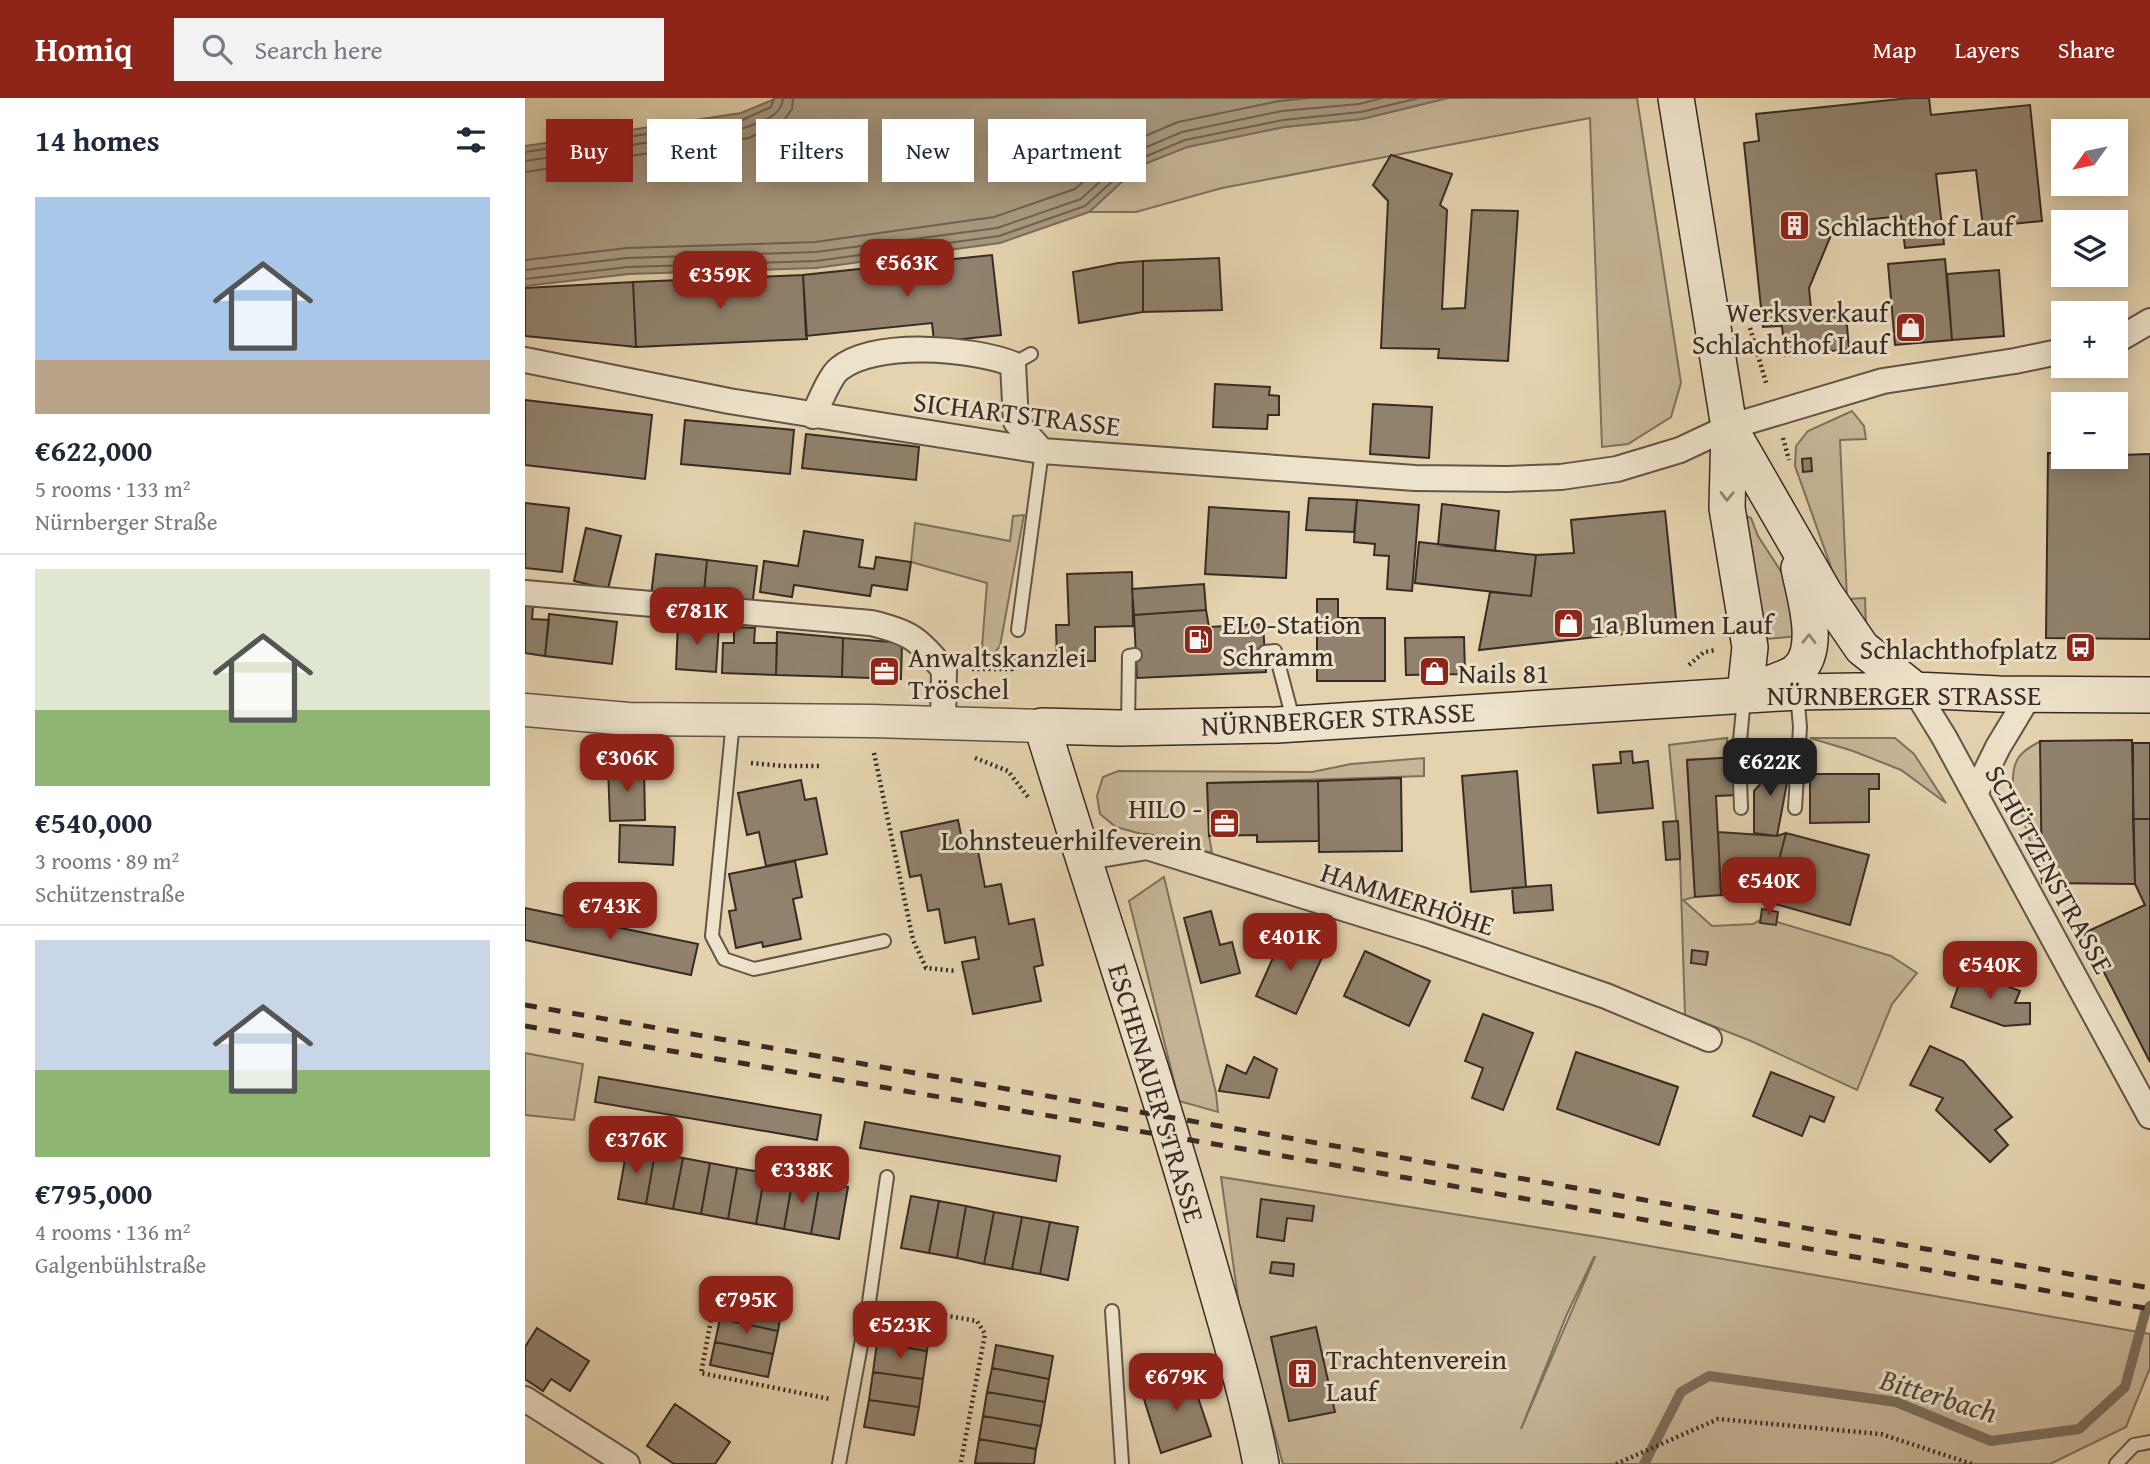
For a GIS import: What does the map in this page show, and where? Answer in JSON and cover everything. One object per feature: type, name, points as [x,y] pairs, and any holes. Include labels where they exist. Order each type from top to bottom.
[{"type":"main road","points":[[1676,98],[1729,427],[1727,508],[1750,647],[1745,694]]},
{"type":"main road","points":[[1729,427],[1825,594],[1863,648],[1915,690]]},
{"type":"main road","points":[[1745,694],[1798,670],[1810,649],[1809,611],[1793,537]]},
{"type":"main road","name":"NÜRNBERGER STRASSE","points":[[1042,726],[1294,723],[1797,692],[1915,690],[2150,695]]},
{"type":"main road","name":"ESCHENAUER STRASSE","points":[[1042,726],[1177,1150],[1252,1417],[1261,1464]]},
{"type":"street","points":[[2128,334],[2150,321]]},
{"type":"street","points":[[813,416],[838,369],[869,354],[935,350],[1022,359],[1016,422],[1042,451]]},
{"type":"street","points":[[1729,427],[1883,381],[2051,354]]},
{"type":"street","name":"SICHARTSTRASSE","points":[[525,360],[813,416],[1042,451],[1415,478],[1561,477],[1617,469],[1680,450],[1729,427]]},
{"type":"street","points":[[525,593],[871,623],[901,630],[924,645],[944,670],[943,722]]},
{"type":"street","name":"SCHÜTZENSTRASSE","points":[[1915,690],[1975,794],[2150,1116]]},
{"type":"street","points":[[1975,794],[1998,747],[2030,694]]},
{"type":"street","name":"NÜRNBERGER STRASSE","points":[[525,710],[628,719],[872,720],[1042,726]]},
{"type":"street","name":"HAMMERHÖHE","points":[[1082,858],[1146,847],[1452,943],[1606,996],[1709,1039]]},
{"type":"street","points":[[525,1399],[627,1464]]},
{"type":"lane","points":[[1018,630],[1042,451]]},
{"type":"lane","points":[[1265,652],[1275,651],[1294,723]]},
{"type":"lane","points":[[1128,727],[1129,656],[1135,655]]},
{"type":"lane","points":[[1795,808],[1800,727],[1797,692]]},
{"type":"lane","points":[[1741,808],[1739,751],[1745,694]]},
{"type":"lane","points":[[733,721],[712,936],[724,959],[754,969],[884,941]]},
{"type":"lane","points":[[839,1464],[869,1303],[887,1177]]},
{"type":"lane","points":[[1112,1311],[1122,1464]]},
{"type":"lane","points":[[2116,1464],[2134,1445],[2150,1442]]},
{"type":"path","points":[[1746,316],[1792,470]]},
{"type":"path","points":[[967,668],[1012,669],[1018,630]]},
{"type":"path","points":[[872,720],[874,762],[913,940],[926,968],[957,971]]},
{"type":"path","points":[[729,760],[783,766],[821,766]]},
{"type":"path","points":[[717,1288],[701,1373],[851,1403]]},
{"type":"path","points":[[869,1303],[977,1321],[985,1334],[961,1462]]},
{"type":"path","points":[[1616,1464],[1718,1419],[1881,1434],[1972,1464]]},
{"type":"shaded area","points":[[1448,98],[1637,98],[1681,383],[1671,417],[1628,444],[1602,447],[1590,118],[1222,188],[1136,212],[1089,212],[1122,182],[1146,182],[1146,163],[1187,147],[1284,127],[1362,119]]},
{"type":"shaded area","points":[[1852,411],[1864,426],[1866,439],[1840,440],[1847,599],[1865,598],[1866,628],[1842,598],[1795,466],[1796,446],[1808,431]]},
{"type":"shaded area","points":[[1024,515],[1000,646],[992,656],[981,660],[987,583],[911,562],[915,523],[1010,541],[1013,516]]},
{"type":"shaded area","points":[[1744,515],[1751,518],[1758,536],[1793,590],[1799,636],[1767,639]]},
{"type":"shaded area","points":[[1727,738],[1727,758],[1687,760],[1695,897],[1683,900],[1712,926],[1753,924],[1764,918],[1891,956],[1917,973],[1892,1004],[1857,1090],[1751,1041],[1685,1015],[1680,859],[1669,745]]},
{"type":"shaded area","points":[[1810,738],[1895,738],[1914,754],[1946,803],[1901,770]]},
{"type":"shaded area","points":[[2041,741],[2042,881],[2013,785],[2018,758]]},
{"type":"shaded area","points":[[1424,758],[1424,776],[1208,783],[1212,853],[1116,827],[1100,814],[1097,796],[1103,777],[1118,771],[1312,772],[1351,764]]},
{"type":"shaded area","points":[[1164,877],[1216,1093],[1218,1112],[1179,1101],[1129,901]]},
{"type":"shaded area","points":[[525,1053],[583,1064],[574,1120],[525,1115]]},
{"type":"shaded area","points":[[1221,1177],[1604,1238],[2150,1334],[2150,1368],[2126,1427],[2050,1464],[1283,1464],[1239,1305]],"holes":[[[1595,1257],[1521,1429],[1567,1314]]]},
{"type":"water","points":[[777,98],[1448,98],[1362,119],[1284,127],[1187,147],[1146,163],[1146,119],[988,119],[988,182],[1122,182],[1089,212],[1000,243],[816,268],[629,274],[525,286],[525,146],[546,143],[546,182],[633,182],[633,130],[647,127],[647,182],[742,182],[742,119],[702,119],[741,113]]},
{"type":"building","name":"Schlachthof Lauf","points":[[1929,98],[1931,115],[2030,105],[2042,221],[1983,227],[1976,170],[1936,174],[1944,244],[1905,248],[1901,216],[1836,223],[1809,288],[1812,319],[1846,314],[1849,349],[1785,356],[1782,326],[1763,327],[1744,143],[1759,141],[1756,114]]},
{"type":"building","points":[[1391,155],[1452,174],[1440,205],[1447,210],[1442,309],[1465,308],[1472,210],[1518,211],[1508,361],[1438,358],[1439,349],[1381,348],[1388,201],[1373,185]]},
{"type":"building","points":[[992,255],[1001,335],[934,342],[932,323],[806,336],[803,275]]},
{"type":"building","points":[[1219,258],[1222,310],[1143,312],[1143,261]]},
{"type":"building","points":[[1945,259],[1952,340],[1895,345],[1888,264]]},
{"type":"building","points":[[1143,261],[1143,312],[1079,323],[1073,272]]},
{"type":"building","points":[[1999,270],[2004,336],[1952,340],[1947,274]]},
{"type":"building","points":[[803,275],[807,339],[636,347],[633,282]]},
{"type":"building","points":[[633,282],[636,347],[525,336],[525,288]]},
{"type":"building","points":[[1215,384],[1270,387],[1269,395],[1279,396],[1279,415],[1268,415],[1267,429],[1213,427]]},
{"type":"building","points":[[525,400],[652,415],[645,479],[525,465]]},
{"type":"building","points":[[1373,404],[1432,407],[1429,458],[1370,454]]},
{"type":"building","points":[[685,420],[794,430],[790,474],[681,464]]},
{"type":"building","points":[[806,434],[919,447],[916,480],[802,468]]},
{"type":"building","points":[[2048,453],[2051,453],[2051,469],[2128,469],[2128,455],[2150,454],[2150,639],[2046,638]]},
{"type":"building","points":[[1811,458],[1812,471],[1803,472],[1802,459]]},
{"type":"building","points":[[1309,498],[1357,500],[1354,532],[1306,530]]},
{"type":"building","points":[[1357,500],[1419,505],[1412,591],[1387,589],[1389,556],[1374,555],[1375,544],[1354,542]]},
{"type":"building","points":[[525,503],[569,508],[562,572],[525,568]]},
{"type":"building","points":[[1442,504],[1499,511],[1495,551],[1438,545]]},
{"type":"building","points":[[1209,507],[1289,512],[1286,578],[1205,574]]},
{"type":"building","points":[[1665,511],[1677,628],[1479,650],[1490,592],[1531,596],[1536,555],[1574,553],[1571,520]]},
{"type":"building","points":[[586,528],[621,536],[608,589],[574,581]]},
{"type":"building","points":[[804,531],[863,540],[859,567],[874,569],[876,557],[911,562],[907,590],[872,585],[870,596],[794,585],[792,597],[760,592],[764,561],[798,566]]},
{"type":"building","points":[[1419,542],[1536,555],[1531,596],[1415,583]]},
{"type":"building","points":[[656,554],[707,560],[703,602],[651,596]]},
{"type":"building","points":[[707,560],[757,566],[752,607],[703,602]]},
{"type":"building","points":[[1132,572],[1133,626],[1095,627],[1095,661],[1057,661],[1056,625],[1069,625],[1067,574]]},
{"type":"building","points":[[1204,584],[1206,610],[1134,615],[1132,589]]},
{"type":"building","points":[[1317,599],[1338,599],[1338,618],[1385,618],[1385,681],[1317,681]]},
{"type":"building","points":[[525,605],[533,606],[532,619],[549,620],[545,656],[525,653]]},
{"type":"building","name":"ELO-Station Schramm","points":[[1206,610],[1209,627],[1263,624],[1266,672],[1137,678],[1134,615]]},
{"type":"building","points":[[549,614],[617,622],[612,664],[545,656]]},
{"type":"building","points":[[678,623],[719,625],[716,672],[676,669]]},
{"type":"building","points":[[734,627],[755,628],[754,643],[777,643],[776,675],[722,673],[723,643],[734,643]]},
{"type":"building","points":[[777,632],[843,638],[842,677],[776,675]]},
{"type":"building","points":[[1464,637],[1465,674],[1406,675],[1405,638]]},
{"type":"building","points":[[843,638],[902,643],[901,679],[842,677]]},
{"type":"building","points":[[2132,740],[2135,884],[2042,883],[2040,741]]},
{"type":"building","points":[[2133,743],[2150,743],[2150,819],[2133,819]]},
{"type":"building","points":[[1632,751],[1633,763],[1648,761],[1653,808],[1598,813],[1593,765],[1621,763],[1620,752]]},
{"type":"building","points":[[1738,757],[1740,795],[1716,796],[1721,895],[1695,897],[1687,760]]},
{"type":"building","points":[[1786,759],[1787,783],[1777,836],[1754,833],[1754,791],[1764,780],[1763,761]]},
{"type":"building","points":[[644,767],[645,820],[610,821],[608,768]]},
{"type":"building","points":[[1517,771],[1526,887],[1471,892],[1462,776]]},
{"type":"building","points":[[1810,774],[1879,774],[1879,789],[1869,789],[1869,822],[1810,823]]},
{"type":"building","points":[[1401,778],[1402,851],[1319,852],[1318,781]]},
{"type":"building","points":[[801,780],[805,800],[816,798],[827,854],[766,866],[759,832],[747,835],[738,793]]},
{"type":"building","points":[[1318,781],[1319,841],[1257,842],[1257,835],[1209,836],[1207,783]]},
{"type":"building","points":[[2133,819],[2150,819],[2150,1062],[2084,933],[2145,905],[2135,884]]},
{"type":"building","points":[[958,820],[964,849],[977,846],[985,887],[1001,884],[1009,924],[1034,919],[1043,965],[1034,967],[1041,1001],[973,1014],[962,962],[979,959],[975,937],[945,943],[939,909],[928,911],[921,875],[910,877],[901,832]]},
{"type":"building","points":[[1678,821],[1680,859],[1666,860],[1663,822]]},
{"type":"building","points":[[620,825],[675,827],[673,865],[619,862]]},
{"type":"building","points":[[1718,832],[1777,836],[1786,833],[1769,898],[1721,895]]},
{"type":"building","points":[[1786,833],[1869,855],[1850,925],[1768,902]]},
{"type":"building","points":[[795,861],[802,897],[793,899],[801,939],[763,947],[762,942],[736,948],[729,911],[736,910],[729,874]]},
{"type":"building","points":[[1551,885],[1553,910],[1514,913],[1512,888]]},
{"type":"building","points":[[525,908],[698,944],[691,975],[525,940]]},
{"type":"building","points":[[1762,909],[1778,912],[1776,925],[1760,923]]},
{"type":"building","points":[[1211,911],[1220,945],[1232,942],[1240,973],[1201,983],[1184,918]]},
{"type":"building","points":[[1284,933],[1325,951],[1296,1014],[1256,996]]},
{"type":"building","points":[[1692,950],[1708,952],[1706,965],[1691,963]]},
{"type":"building","points":[[1365,951],[1430,981],[1409,1026],[1344,996]]},
{"type":"building","points":[[1964,969],[2020,991],[2015,1003],[2030,1003],[2030,1024],[2004,1026],[1951,1007]]},
{"type":"building","points":[[1483,1014],[1533,1033],[1503,1110],[1472,1098],[1483,1068],[1465,1061]]},
{"type":"building","points":[[1930,1046],[1963,1061],[2012,1117],[1995,1130],[2008,1145],[1990,1162],[1936,1110],[1943,1098],[1910,1085]]},
{"type":"building","points":[[1576,1052],[1678,1087],[1659,1145],[1557,1109]]},
{"type":"building","points":[[1254,1057],[1277,1069],[1269,1098],[1219,1091],[1227,1065],[1246,1074]]},
{"type":"building","points":[[1771,1072],[1834,1097],[1824,1122],[1810,1116],[1802,1136],[1753,1116]]},
{"type":"building","points":[[599,1077],[821,1115],[817,1140],[595,1102]]},
{"type":"building","points":[[865,1122],[1060,1156],[1056,1181],[860,1148]]},
{"type":"building","points":[[627,1148],[655,1153],[646,1204],[618,1199]]},
{"type":"building","points":[[655,1153],[683,1158],[673,1209],[646,1204]]},
{"type":"building","points":[[683,1158],[710,1163],[701,1214],[673,1209]]},
{"type":"building","points":[[710,1163],[737,1168],[728,1219],[701,1214]]},
{"type":"building","points":[[737,1168],[765,1173],[756,1224],[728,1219]]},
{"type":"building","points":[[765,1173],[793,1178],[784,1229],[756,1224]]},
{"type":"building","points":[[793,1178],[820,1182],[811,1234],[784,1229]]},
{"type":"building","points":[[820,1182],[848,1187],[839,1239],[811,1234]]},
{"type":"building","points":[[911,1196],[939,1201],[929,1253],[901,1248]]},
{"type":"building","points":[[1261,1199],[1314,1206],[1312,1221],[1287,1218],[1284,1241],[1257,1237]]},
{"type":"building","points":[[939,1201],[966,1206],[957,1258],[929,1253]]},
{"type":"building","points":[[966,1206],[994,1212],[984,1264],[957,1258]]},
{"type":"building","points":[[994,1212],[1022,1217],[1012,1269],[984,1264]]},
{"type":"building","points":[[1022,1217],[1050,1222],[1040,1274],[1012,1269]]},
{"type":"building","points":[[1050,1222],[1078,1227],[1068,1280],[1040,1274]]},
{"type":"building","points":[[1272,1262],[1294,1264],[1293,1276],[1270,1273]]},
{"type":"building","points":[[725,1296],[782,1308],[778,1331],[720,1319]]},
{"type":"building","points":[[882,1315],[931,1323],[927,1351],[877,1343]]},
{"type":"building","points":[[720,1319],[778,1331],[773,1354],[715,1342]]},
{"type":"building","name":"Trachtenverein Lauf","points":[[1316,1327],[1335,1412],[1289,1421],[1271,1337]]},
{"type":"building","points":[[537,1328],[589,1361],[570,1391],[551,1379],[543,1391],[525,1379],[525,1347]]},
{"type":"building","points":[[715,1342],[773,1354],[768,1377],[710,1365]]},
{"type":"building","points":[[877,1343],[927,1351],[923,1379],[873,1372]]},
{"type":"building","points":[[996,1345],[1053,1356],[1049,1379],[992,1368]]},
{"type":"building","points":[[992,1368],[1049,1379],[1045,1402],[987,1392]]},
{"type":"building","points":[[873,1372],[923,1379],[919,1407],[869,1400]]},
{"type":"building","points":[[1190,1374],[1211,1436],[1161,1453],[1141,1390]]},
{"type":"building","points":[[987,1392],[1045,1402],[1041,1426],[983,1416]]},
{"type":"building","points":[[869,1400],[919,1407],[914,1435],[864,1427]]},
{"type":"building","points":[[675,1404],[730,1442],[715,1464],[674,1464],[647,1446]]},
{"type":"building","points":[[983,1416],[1041,1426],[1036,1449],[979,1439]]},
{"type":"building","points":[[979,1439],[1036,1449],[1034,1464],[975,1463]]},
{"type":"waterway","name":"Bitterbach","points":[[1644,1464],[1681,1392],[1709,1376],[1896,1402],[1991,1441],[2079,1429],[2125,1387],[2145,1313],[2150,1306]]},
{"type":"railway","points":[[525,1005],[2150,1288]]},
{"type":"railway","points":[[525,1026],[2150,1309]]},
{"type":"place","name":"Schlachthof Lauf","points":[[1794,225]]},
{"type":"place","name":"Werksverkauf Schlachthof Lauf","points":[[1911,327]]},
{"type":"place","name":"1a Blumen Lauf","points":[[1569,623]]},
{"type":"place","name":"ELO-Station Schramm","points":[[1199,639]]},
{"type":"place","name":"Schlachthofplatz","points":[[2080,648]]},
{"type":"place","name":"Anwaltskanzlei Tröschel","points":[[885,672]]},
{"type":"place","name":"Nails 81","points":[[1435,672]]},
{"type":"place","name":"HILO - Lohnsteuerhilfeverein","points":[[1225,823]]},
{"type":"place","name":"Trachtenverein Lauf","points":[[1303,1374]]}]
